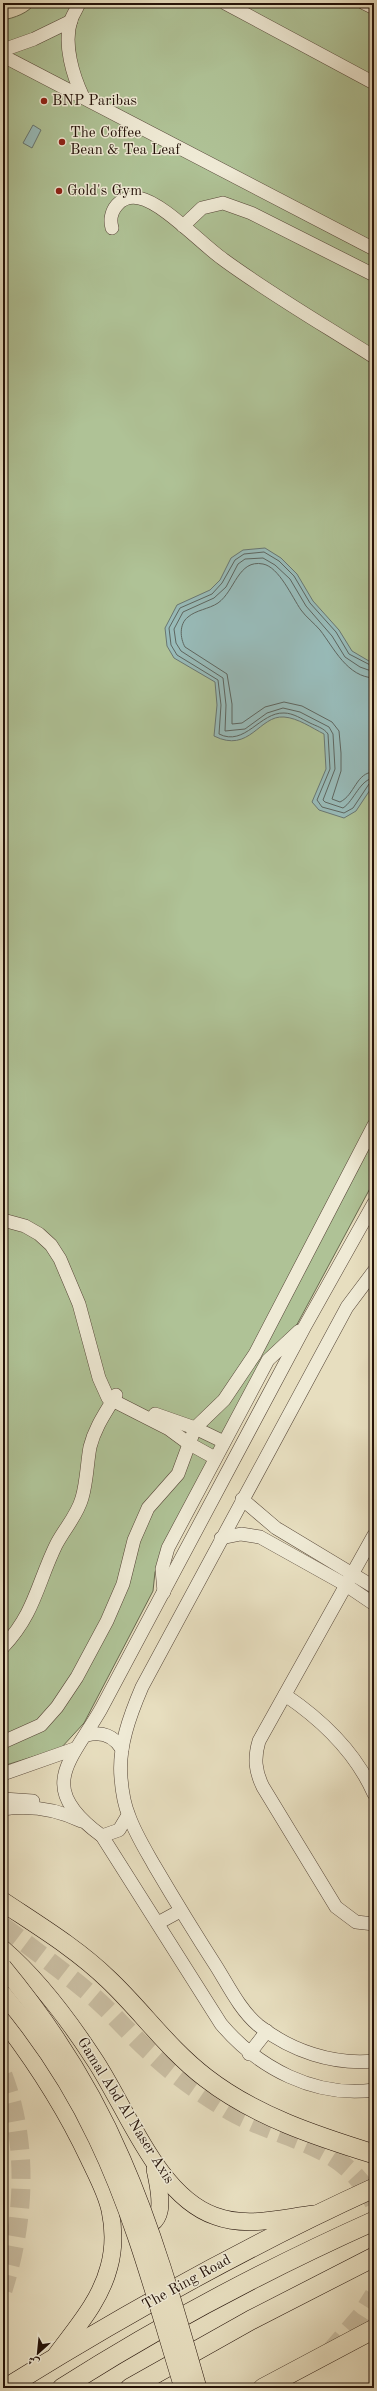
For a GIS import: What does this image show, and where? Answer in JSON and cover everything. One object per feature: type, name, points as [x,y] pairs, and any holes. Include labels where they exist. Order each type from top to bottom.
[{"type":"highway","points":[[3,1902],[96,1968],[122,1993],[176,2052],[218,2087],[278,2120],[374,2154]]},
{"type":"highway","name":"The Ring Road","points":[[6,2388],[197,2277],[322,2212],[374,2188]]},
{"type":"highway","name":"The Ring Road","points":[[62,2388],[152,2334],[240,2286],[374,2221]]},
{"type":"highway","points":[[130,2388],[250,2320],[374,2257]]},
{"type":"highway","points":[[262,2388],[374,2329]]},
{"type":"main road","name":"Gamal Abd Al Naser Axis","points":[[3,1949],[30,1976],[79,2037],[108,2081],[153,2160],[177,2193],[194,2207],[215,2217],[249,2222],[322,2212]]},
{"type":"main road","points":[[3,1967],[60,2043],[84,2082],[114,2140],[133,2185],[151,2235],[198,2388]]},
{"type":"main road","points":[[3,1994],[53,2061],[84,2112],[103,2152],[138,2239],[183,2388]]},
{"type":"main road","points":[[3,2020],[58,2101],[85,2151],[107,2198],[122,2219],[131,2224],[146,2224],[154,2219],[160,2211],[161,2201],[153,2160]]},
{"type":"main road","points":[[52,2360],[90,2308],[106,2278],[111,2255],[113,2232],[107,2198]]},
{"type":"street","points":[[79,3],[71,21],[71,60],[83,97]]},
{"type":"street","points":[[225,3],[374,83]]},
{"type":"street","points":[[364,3],[374,8]]},
{"type":"street","points":[[3,50],[34,39],[71,21]]},
{"type":"street","points":[[3,56],[374,249]]},
{"type":"street","points":[[112,228],[113,211],[117,204],[131,198],[139,198],[162,209],[200,242],[244,274],[374,357]]},
{"type":"street","points":[[183,226],[202,208],[223,203],[246,211],[374,275]]},
{"type":"street","points":[[3,1742],[41,1725],[57,1707],[77,1677],[120,1591],[142,1520],[156,1497],[178,1474],[185,1457],[188,1443],[195,1428],[224,1400],[255,1354],[374,1125]]},
{"type":"street","points":[[374,1203],[305,1326],[87,1735],[74,1749],[67,1763],[64,1776],[65,1793],[71,1807],[82,1821],[102,1836],[221,2024],[249,2054],[290,2077],[310,2084],[351,2092],[374,2090]]},
{"type":"street","points":[[3,1220],[32,1230],[45,1240],[58,1255],[79,1304],[97,1372],[112,1397],[215,1458]]},
{"type":"street","points":[[374,1271],[347,1307],[242,1499],[142,1687],[127,1726],[122,1749],[120,1776],[128,1815],[180,1911],[238,2000],[257,2023],[267,2031],[317,2056],[351,2062],[374,2061]]},
{"type":"street","points":[[164,1592],[162,1569],[164,1558],[215,1458],[268,1360],[305,1326]]},
{"type":"street","points":[[112,1397],[195,1428],[224,1442]]},
{"type":"street","points":[[3,1647],[26,1616],[39,1590],[56,1545],[76,1514],[82,1498],[93,1439],[112,1397]]},
{"type":"street","points":[[242,1499],[276,1528],[374,1587]]},
{"type":"street","points":[[221,1538],[241,1534],[260,1537],[346,1585],[374,1604]]},
{"type":"street","points":[[374,1535],[259,1741],[255,1760],[259,1778],[336,1908],[356,1922],[374,1924]]},
{"type":"street","points":[[286,1695],[307,1710],[327,1728],[349,1754],[374,1794]]},
{"type":"street","points":[[87,1735],[101,1733],[107,1735],[119,1743],[122,1749]]},
{"type":"street","points":[[3,1774],[74,1749]]},
{"type":"street","points":[[3,1766],[43,1760]]},
{"type":"street","points":[[3,1799],[34,1801],[82,1821]]},
{"type":"street","points":[[3,1809],[28,1807],[58,1812]]},
{"type":"street","points":[[102,1836],[119,1830],[128,1815]]},
{"type":"street","points":[[158,1923],[180,1911]]},
{"type":"street","points":[[249,2054],[267,2031]]},
{"type":"green space","points":[[35,3],[374,3],[374,1181],[294,1330],[278,1344],[155,1572],[153,1591],[84,1723],[61,1748],[3,1766],[3,20],[29,10]]},
{"type":"water","points":[[33,125],[41,130],[32,148],[23,143]]},
{"type":"water","points":[[265,548],[281,558],[297,574],[313,601],[339,630],[352,651],[374,664],[374,784],[356,811],[344,818],[319,810],[312,802],[326,769],[324,734],[300,721],[284,717],[275,718],[245,737],[237,740],[226,740],[214,736],[217,705],[215,682],[174,658],[167,646],[165,628],[177,605],[210,590],[220,580],[231,558],[243,550]]},
{"type":"tunnel","points":[[3,1926],[96,1999],[143,2046],[178,2076],[230,2111],[250,2121],[311,2145],[329,2155],[346,2167],[361,2183],[374,2203]]},
{"type":"tunnel","points":[[3,2075],[17,2128],[21,2182],[20,2210],[16,2237],[3,2290]]},
{"type":"tunnel","points":[[330,2352],[361,2316],[374,2295]]},
{"type":"place","name":"BNP Paribas","points":[[44,101]]},
{"type":"place","name":"The Coffee Bean & Tea Leaf","points":[[62,142]]},
{"type":"place","name":"Gold's Gym","points":[[59,191]]}]
